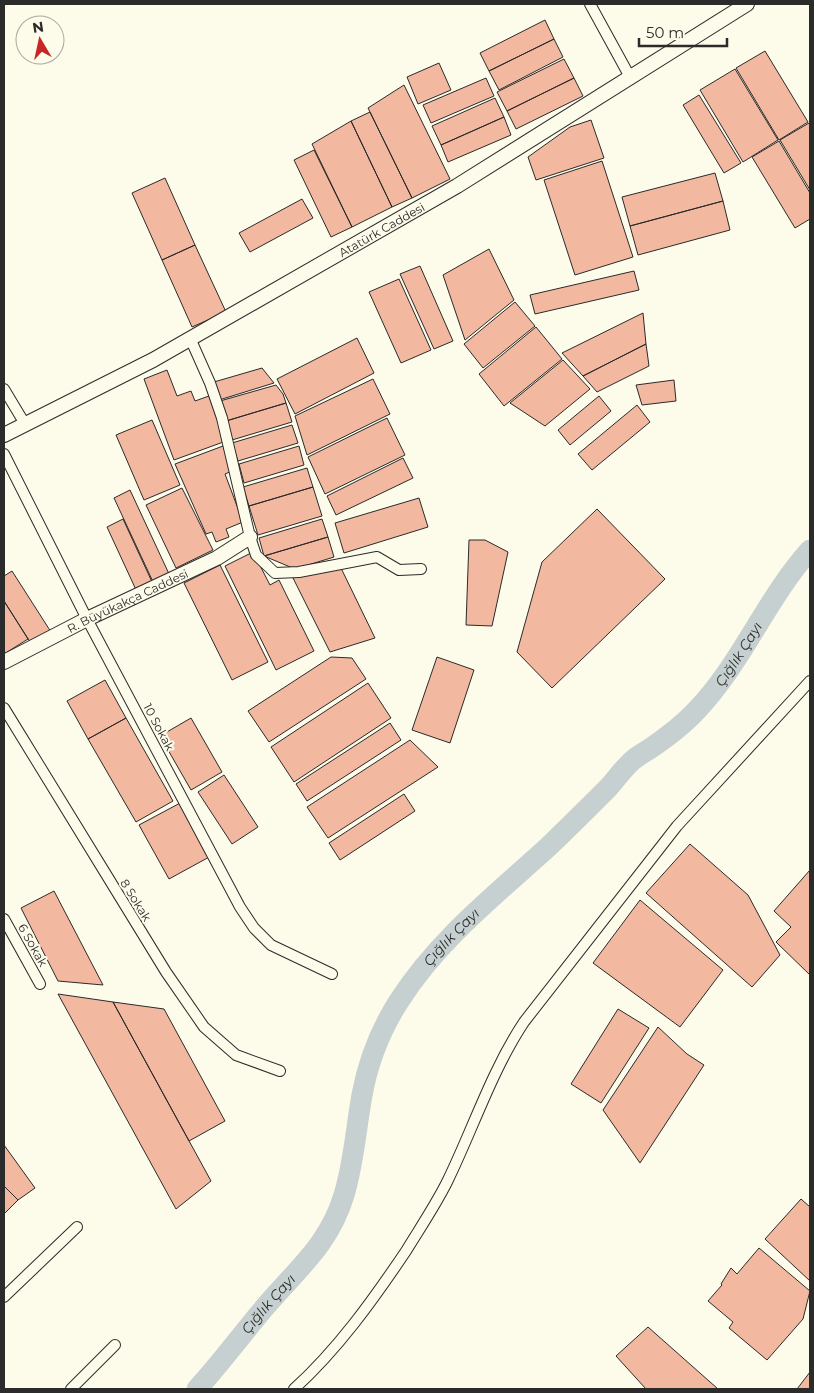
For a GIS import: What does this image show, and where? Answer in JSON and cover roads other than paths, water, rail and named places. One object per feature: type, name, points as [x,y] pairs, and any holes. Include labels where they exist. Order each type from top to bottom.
[{"type":"street","points":[[590,4],[630,77]]},
{"type":"street","name":"Atatürk Caddesi","points":[[4,435],[153,360],[457,186],[630,77],[730,8],[747,4]]},
{"type":"street","points":[[190,338],[210,383],[222,418],[256,555],[275,573],[299,572],[377,557],[398,570],[422,569]]},
{"type":"street","points":[[4,389],[25,424]]},
{"type":"street","name":"10 Sokak","points":[[4,454],[87,619],[240,907],[254,928],[271,945],[332,974]]},
{"type":"street","name":"R. Büyükakça Caddesi","points":[[4,662],[87,619],[217,558],[250,537]]},
{"type":"street","points":[[294,1389],[330,1352],[382,1286],[429,1216],[447,1183],[504,1054],[528,1016],[677,826],[810,681]]},
{"type":"street","name":"8 Sokak","points":[[4,708],[166,972],[200,1021],[236,1054],[280,1071]]},
{"type":"street","name":"6 Sokak","points":[[4,919],[40,984]]},
{"type":"street","points":[[4,1297],[77,1227]]},
{"type":"street","points":[[71,1389],[115,1345]]},
{"type":"waterway","name":"Çığlık Çayı","points":[[197,1389],[265,1307],[311,1256],[338,1213],[353,1158],[362,1095],[372,1058],[386,1023],[414,979],[449,938],[487,901],[555,841],[630,763],[675,731],[696,711],[727,672],[780,589],[810,550]]}]
